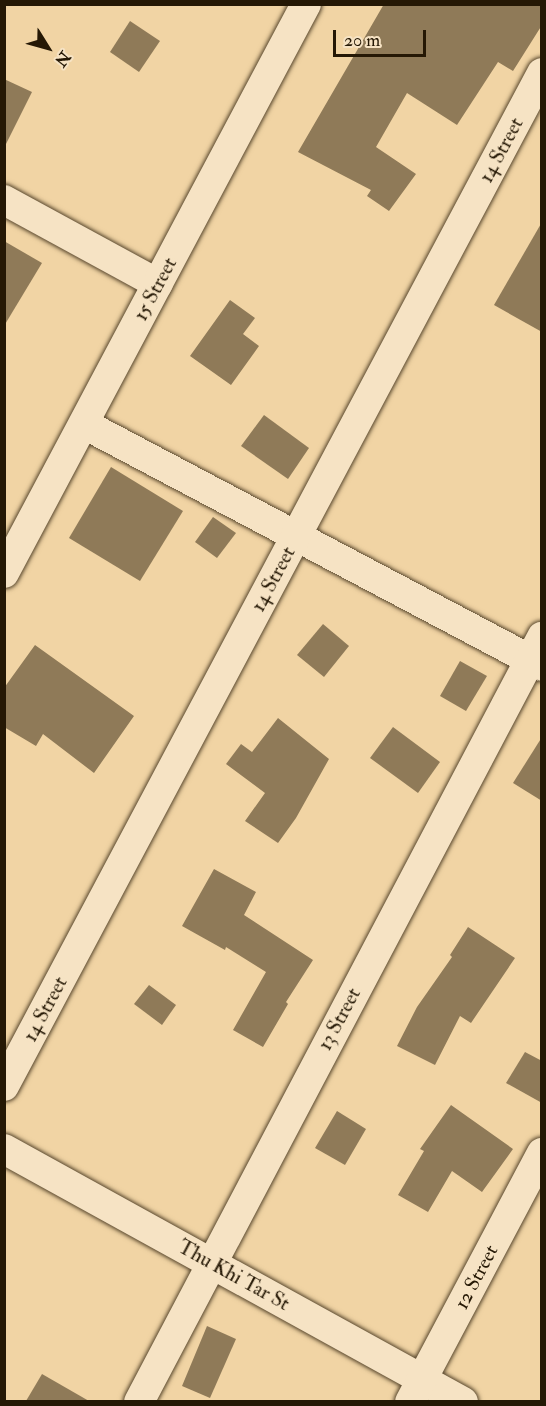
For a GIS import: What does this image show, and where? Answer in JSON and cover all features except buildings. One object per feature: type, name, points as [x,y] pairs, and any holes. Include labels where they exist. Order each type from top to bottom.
[{"type":"street","name":"15 Street","points":[[4,573],[306,4]]},
{"type":"street","name":"14 Street","points":[[4,1086],[542,73]]},
{"type":"street","points":[[4,200],[158,284]]},
{"type":"street","points":[[84,424],[296,536],[538,654]]},
{"type":"street","name":"13 Street","points":[[139,1401],[210,1262],[538,654]]},
{"type":"street","name":"Thu Khi Tar St","points":[[4,1149],[210,1262],[416,1390],[463,1401]]},
{"type":"street","name":"12 Street","points":[[416,1390],[542,1153]]}]
